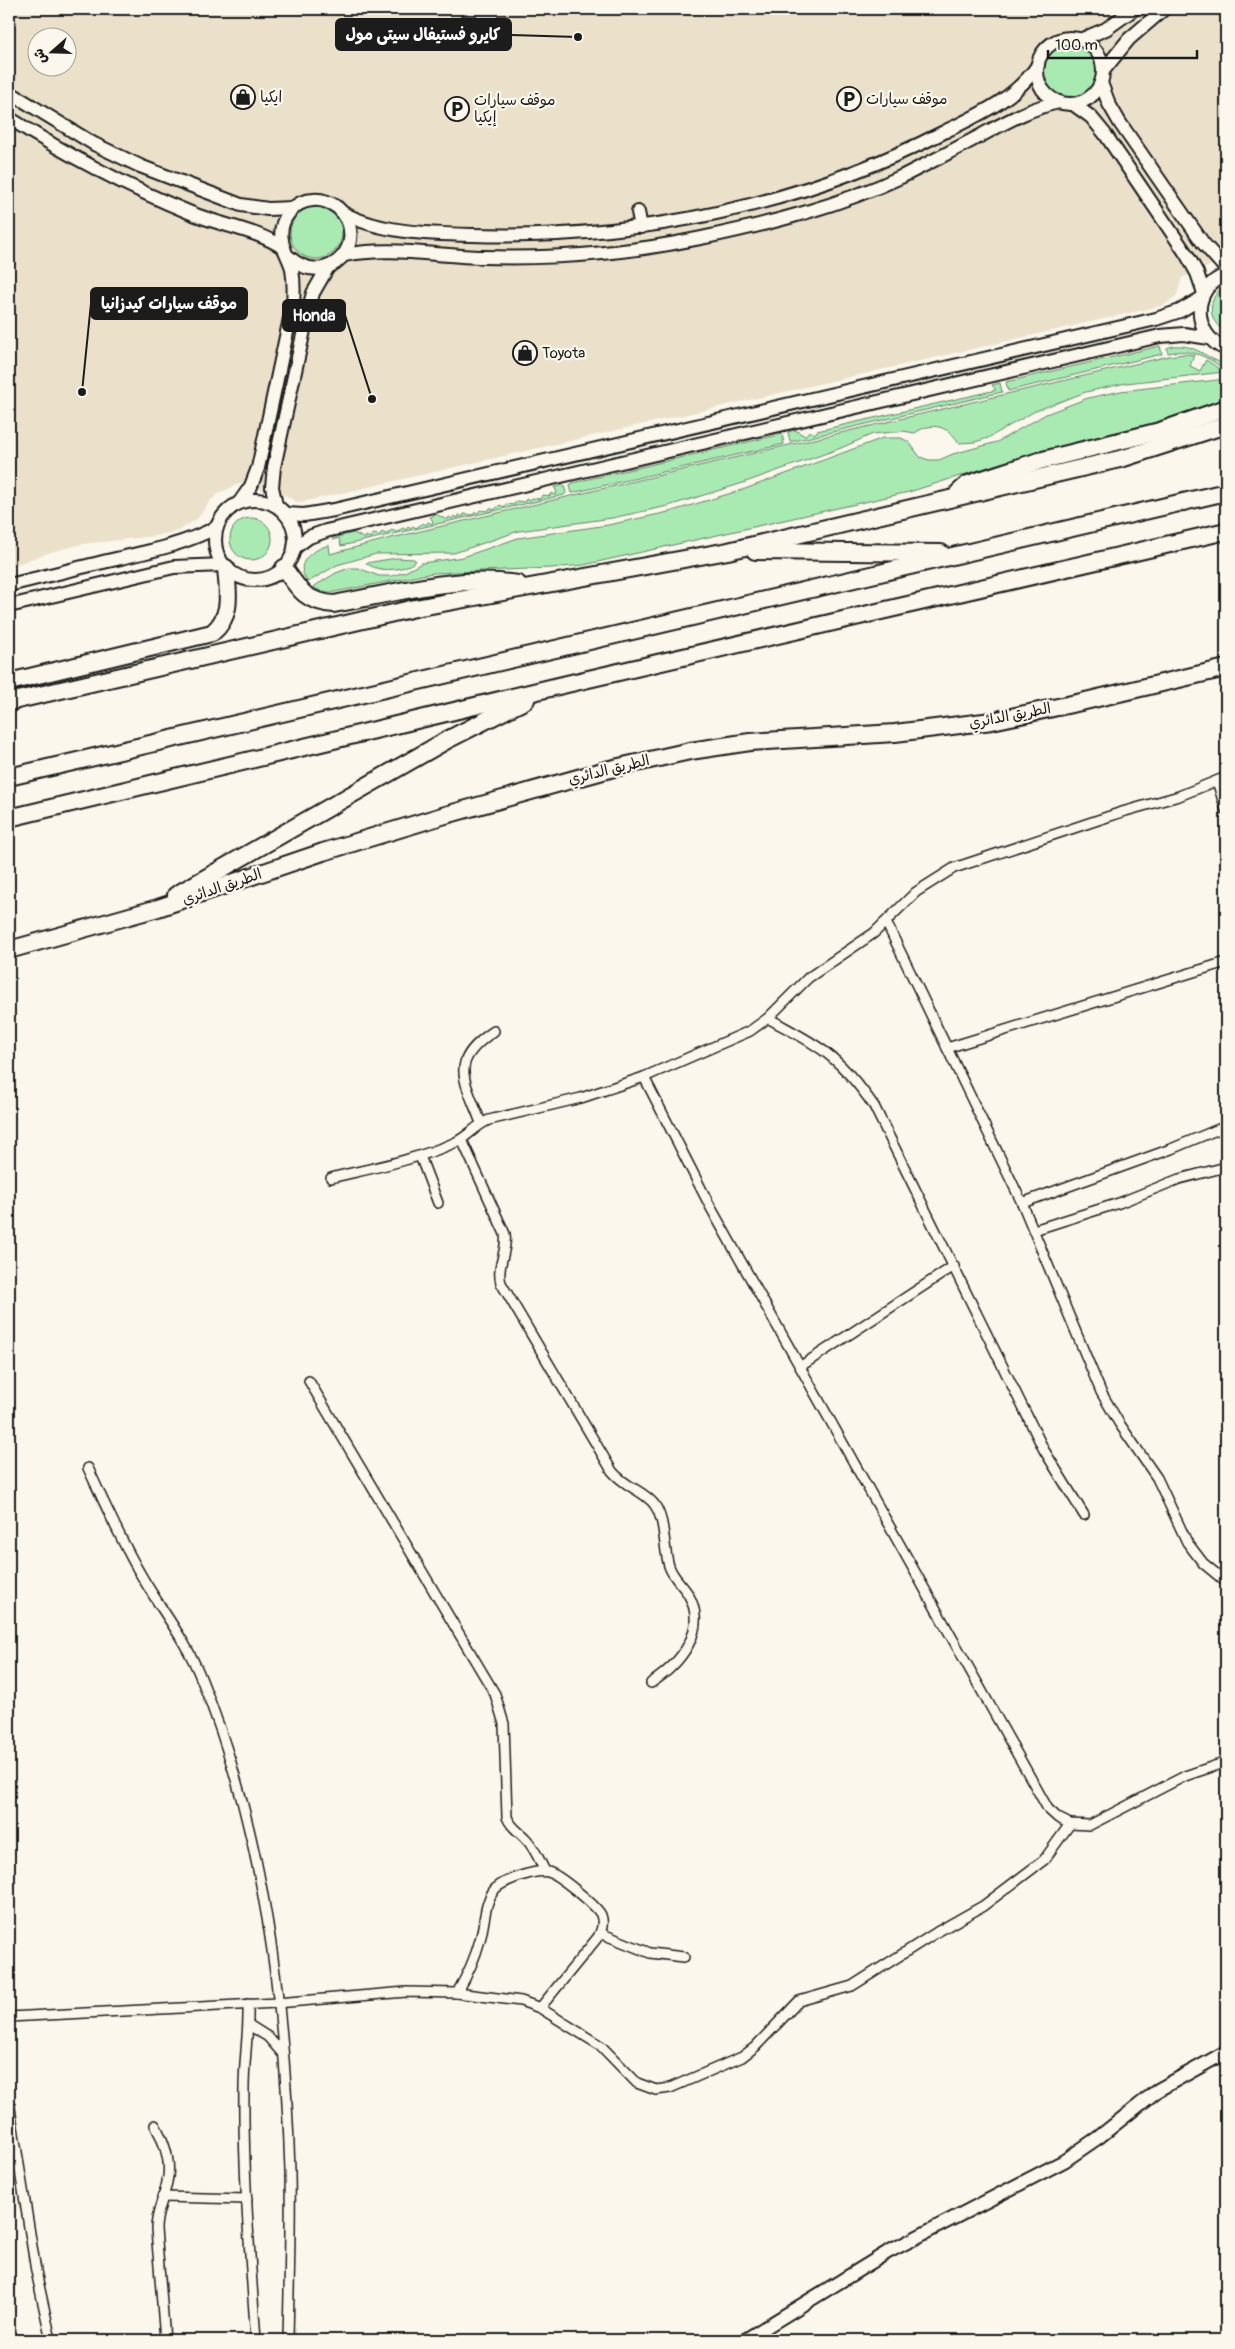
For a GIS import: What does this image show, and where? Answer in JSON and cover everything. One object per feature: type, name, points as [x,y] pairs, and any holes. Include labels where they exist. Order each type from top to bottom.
[{"type":"highway","points":[[950,499],[975,481],[1039,461],[1160,431],[1226,408]]},
{"type":"highway","points":[[9,702],[321,628],[532,586],[728,551],[1124,458],[1226,425]]},
{"type":"highway","points":[[9,776],[1226,492]]},
{"type":"highway","points":[[9,818],[554,686],[1226,531]]},
{"type":"highway","points":[[728,551],[960,554]]},
{"type":"highway","points":[[9,682],[212,633],[220,627],[228,609],[224,566]]},
{"type":"highway","points":[[284,568],[301,592],[311,600],[334,604],[459,582],[490,581],[532,586]]},
{"type":"highway","name":"الطريق الدائري","points":[[9,950],[158,908],[323,852],[442,816],[610,769],[657,758],[766,740],[895,733],[983,722],[1081,702],[1226,668]]},
{"type":"highway","points":[[158,908],[182,891],[447,740],[554,686]]},
{"type":"street","points":[[1080,40],[1106,29],[1134,9]]},
{"type":"street","points":[[1073,104],[1093,96],[1102,77],[1129,39],[1164,9]]},
{"type":"street","points":[[239,503],[258,500],[276,505],[286,514],[292,525],[295,536],[294,548],[284,568],[276,575],[255,581],[234,575],[224,566],[217,553],[214,540],[217,527],[225,512],[239,503],[251,486],[258,468],[294,294],[293,278],[281,240],[283,222],[293,208],[302,202],[324,201],[335,206],[343,213],[379,227],[463,235],[554,235],[641,227],[748,207],[866,168],[970,120],[1005,100],[1024,85],[1038,65],[1044,52],[1054,43],[1066,39],[1080,40],[1094,48],[1102,63],[1102,77],[1109,104],[1120,123],[1202,243],[1226,269]]},
{"type":"street","points":[[1038,65],[1040,84],[1044,92],[1060,102],[1073,104],[1091,117],[1108,138],[1187,255],[1197,273],[1203,295],[1200,319],[1209,338]]},
{"type":"street","points":[[9,92],[94,144],[140,166],[241,205],[268,209],[293,208]]},
{"type":"street","points":[[9,118],[73,157],[119,181],[206,220],[258,234],[286,252],[297,264],[318,270],[328,267],[344,256],[380,251],[463,257],[536,257],[609,252],[699,239],[789,216],[862,193],[901,176],[1026,112],[1060,102]]},
{"type":"street","points":[[638,212],[641,227]]},
{"type":"street","points":[[343,213],[350,230],[350,239],[344,256]]},
{"type":"street","points":[[276,505],[272,486],[274,467],[313,293],[328,267]]},
{"type":"street","points":[[286,514],[304,515],[329,511],[1156,319],[1180,311],[1203,295],[1216,280],[1226,275]]},
{"type":"street","points":[[294,548],[309,537],[326,531],[1150,338],[1184,334],[1209,338],[1226,349]]},
{"type":"street","points":[[9,585],[165,549],[217,527]]},
{"type":"street","points":[[9,606],[174,567],[224,566]]},
{"type":"street","points":[[331,1178],[420,1156],[462,1140],[481,1123],[497,1117],[581,1098],[644,1077],[738,1038],[768,1018],[808,978],[862,942],[886,922],[916,892],[940,875],[969,861],[1179,796],[1226,777]]},
{"type":"street","points":[[1217,781],[1226,810]]},
{"type":"street","points":[[886,922],[1034,1230],[1091,1372],[1105,1400],[1157,1478],[1187,1542],[1203,1563],[1226,1582]]},
{"type":"street","points":[[947,1048],[1226,962]]},
{"type":"street","points":[[768,1018],[824,1051],[864,1091],[883,1121],[1044,1450],[1084,1515]]},
{"type":"street","points":[[481,1123],[466,1085],[464,1065],[472,1048],[494,1031]]},
{"type":"street","points":[[644,1077],[711,1208],[801,1366],[1044,1804],[1058,1818],[1070,1824],[1083,1826],[1097,1823],[1185,1776],[1226,1762]]},
{"type":"street","points":[[1022,1204],[1171,1149],[1226,1126]]},
{"type":"street","points":[[462,1140],[504,1230],[506,1243],[499,1272],[501,1283],[612,1471],[622,1482],[647,1497],[656,1506],[670,1569],[692,1603],[695,1626],[692,1640],[670,1668],[651,1683]]},
{"type":"street","points":[[420,1156],[438,1203]]},
{"type":"street","points":[[1034,1230],[1110,1206],[1179,1179],[1226,1167]]},
{"type":"street","points":[[801,1366],[954,1266]]},
{"type":"street","points":[[308,1382],[495,1694],[504,1724],[507,1817],[511,1826],[534,1849],[544,1871]]},
{"type":"street","points":[[88,1468],[130,1556],[186,1644],[225,1742],[255,1850],[277,2003],[290,2170],[288,2340]]},
{"type":"street","points":[[9,2017],[277,2003],[406,1992],[457,1993],[521,2002],[540,2008],[601,2046],[637,2083],[656,2090],[670,2088],[742,2057],[755,2047],[799,2001],[852,1986],[937,1932],[983,1906],[1044,1860],[1070,1824]]},
{"type":"street","points":[[457,1993],[476,1953],[493,1891],[507,1881],[544,1871],[556,1876],[596,1909],[602,1920],[600,1934],[540,2008]]},
{"type":"street","points":[[600,1934],[650,1953],[684,1957]]},
{"type":"street","points":[[248,2004],[249,2025],[244,2088],[247,2199],[256,2340]]},
{"type":"street","points":[[249,2025],[268,2036],[282,2053]]},
{"type":"street","points":[[746,2340],[888,2252],[1064,2161],[1158,2090],[1226,2052]]},
{"type":"street","points":[[9,2102],[36,2271],[51,2340]]},
{"type":"street","points":[[155,2125],[164,2143],[168,2163],[167,2184],[162,2197],[156,2229],[165,2340]]},
{"type":"street","points":[[162,2197],[247,2199]]},
{"type":"shaded area","points":[[9,9],[1226,9],[1226,259],[1182,278],[1177,295],[1165,305],[307,501],[297,502],[287,496],[239,484],[219,493],[210,501],[197,519],[178,531],[155,536],[83,544],[51,552],[9,567]]},
{"type":"green space","points":[[1071,44],[1081,46],[1090,52],[1096,61],[1098,71],[1096,81],[1090,90],[1081,96],[1071,98],[1061,96],[1052,90],[1046,81],[1044,71],[1046,61],[1052,52],[1061,46]]},
{"type":"green space","points":[[311,207],[321,207],[335,214],[342,228],[342,238],[335,252],[321,259],[311,259],[301,255],[294,248],[290,238],[290,228],[294,218],[301,211]]},
{"type":"green space","points":[[1226,285],[1226,332],[1215,322],[1211,308],[1215,295]]},
{"type":"green space","points":[[1160,346],[1162,354],[1008,391],[1006,382]]},
{"type":"green space","points":[[1173,346],[1195,349],[1226,364],[1226,371],[1199,355],[1184,352],[1168,353],[1167,348]]},
{"type":"green space","points":[[1184,354],[1194,355],[1190,366],[1200,371],[1206,360],[1224,372],[1126,383],[1086,392],[1035,411],[988,438],[975,442],[959,443],[945,429],[933,426],[921,429],[915,433],[903,431],[873,434],[841,448],[740,484],[668,506],[612,518],[519,531],[454,553],[376,554],[337,565],[308,582],[302,568],[306,558],[317,550],[329,545],[330,554],[387,539]]},
{"type":"green space","points":[[1226,379],[1226,398],[1157,422],[1033,453],[909,492],[584,565],[433,573],[329,593],[322,592],[313,587],[336,573],[349,568],[358,568],[379,576],[392,576],[422,563],[463,557],[518,538],[608,525],[669,512],[745,489],[883,438],[901,438],[909,442],[920,457],[929,460],[939,460],[953,454],[997,442],[1046,414],[1088,398],[1121,391]]},
{"type":"green space","points":[[1000,383],[1002,392],[790,442],[788,432],[795,430],[805,436],[809,431],[815,434],[817,431],[996,390],[992,385]]},
{"type":"green space","points":[[782,434],[784,444],[572,493],[570,486],[572,483]]},
{"type":"green space","points":[[564,485],[566,493],[564,495],[341,546],[339,538],[333,540],[332,538],[354,533],[365,539],[366,536],[370,538],[372,534],[380,535],[382,532],[385,534],[392,530],[396,532],[403,528],[406,530],[408,527],[411,529],[413,526],[416,528],[423,523],[426,525],[428,522],[432,524],[433,521],[430,517],[436,514],[447,520],[449,517],[452,519],[454,516],[458,518],[459,515],[463,517],[464,514],[473,515],[480,510],[488,511],[490,508],[494,510],[500,505],[504,507],[506,504],[514,505],[516,501],[525,502],[526,499],[530,501],[532,498],[540,499],[542,495],[550,496],[551,493],[555,495],[557,492],[554,487]]},
{"type":"green space","points":[[251,518],[266,524],[272,539],[266,554],[251,560],[236,554],[230,539],[236,524]]},
{"type":"green space","points":[[396,558],[414,559],[416,561],[405,567],[391,570],[377,568],[366,563]]},
{"type":"place","name":"كايرو فستيفال سيتى مول","points":[[578,37]]},
{"type":"place","name":"ايكيا","points":[[243,97]]},
{"type":"place","name":"موقف سيارات","points":[[849,99]]},
{"type":"place","name":"موقف سيارات إيكيا","points":[[457,109]]},
{"type":"place","name":"Toyota","points":[[525,353]]},
{"type":"place","name":"موقف سيارات كيدزانيا","points":[[82,392]]},
{"type":"place","name":"Honda","points":[[372,399]]}]
